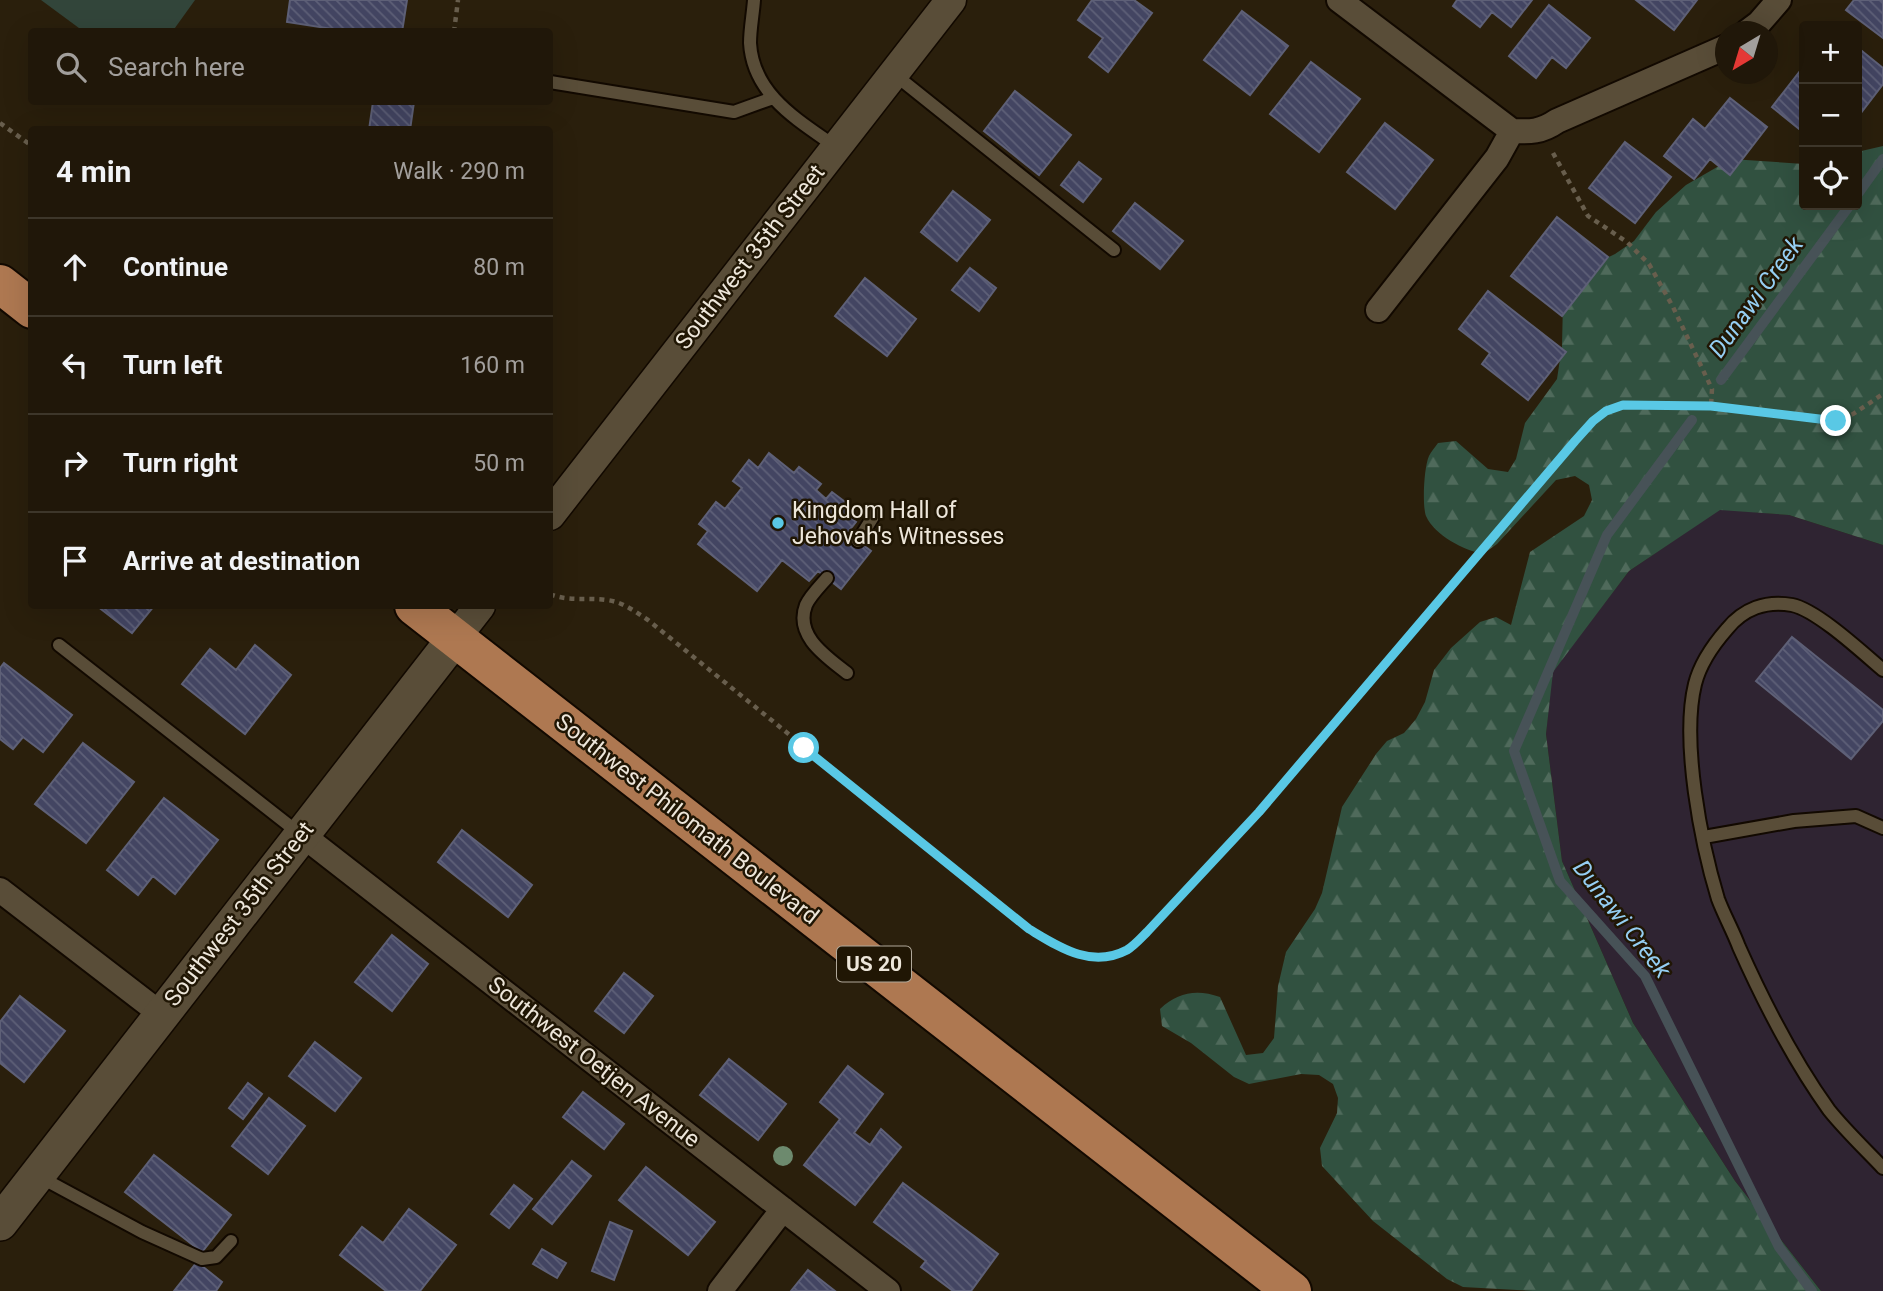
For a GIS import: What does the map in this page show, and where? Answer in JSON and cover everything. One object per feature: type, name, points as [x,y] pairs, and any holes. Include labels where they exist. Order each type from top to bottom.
[{"type":"highway","points":[[0,285],[28,306]]},
{"type":"highway","name":"Southwest Philomath Boulevard","points":[[418,609],[1292,1291]]},
{"type":"main road","name":"Southwest 35th Street","points":[[0,1223],[455,638]]},
{"type":"street","name":"Southwest 35th Street","points":[[553,511],[951,0]]},
{"type":"street","points":[[1339,0],[1512,131],[1533,132],[1547,128],[1557,121],[1715,52]]},
{"type":"street","points":[[1761,21],[1779,0]]},
{"type":"street","points":[[1378,310],[1497,158],[1512,131]]},
{"type":"street","name":"Southwest 35th Street","points":[[455,638],[478,609]]},
{"type":"street","name":"Southwest Oetjen Avenue","points":[[301,834],[888,1291]]},
{"type":"street","points":[[0,890],[161,1014]]},
{"type":"street","points":[[720,1291],[783,1209]]},
{"type":"lane","points":[[754,0],[750,43],[762,83],[781,108],[836,147]]},
{"type":"lane","points":[[894,74],[1114,250]]},
{"type":"lane","points":[[553,82],[734,112],[773,98]]},
{"type":"lane","points":[[858,541],[876,512]]},
{"type":"lane","points":[[827,578],[806,604],[804,627],[816,648],[846,673]]},
{"type":"lane","points":[[1883,670],[1833,629],[1794,606],[1769,604],[1753,608],[1735,620],[1706,657],[1695,683],[1690,720],[1690,747],[1704,837],[1718,900],[1772,1016],[1830,1111],[1883,1168]]},
{"type":"lane","points":[[59,645],[301,834]]},
{"type":"lane","points":[[1704,837],[1794,821],[1856,816],[1883,828]]},
{"type":"lane","points":[[37,1175],[142,1232],[202,1259],[216,1257],[231,1241]]},
{"type":"path","points":[[454,28],[458,0]]},
{"type":"path","points":[[0,123],[28,143]]},
{"type":"path","points":[[1547,128],[1553,156],[1588,216],[1628,242],[1649,264],[1712,389],[1711,406]]},
{"type":"path","points":[[553,595],[572,600],[607,600],[623,604],[1029,929],[1077,955],[1108,957],[1128,950],[1147,932],[1259,812],[1593,421],[1606,411],[1623,405],[1711,406],[1836,421],[1853,414],[1883,394]]},
{"type":"shaded area","points":[[1720,509],[1789,515],[1883,545],[1883,1291],[1821,1291],[1735,1181],[1633,1023],[1562,861],[1546,734],[1552,672],[1629,571]]},
{"type":"green space","points":[[41,0],[195,0],[175,28],[79,28]]},
{"type":"green space","points":[[1883,146],[1883,545],[1789,515],[1720,510],[1629,571],[1553,672],[1546,734],[1562,861],[1633,1023],[1735,1181],[1821,1291],[1533,1291],[1463,1287],[1447,1279],[1373,1221],[1322,1166],[1320,1148],[1337,1113],[1338,1098],[1333,1084],[1319,1075],[1301,1074],[1249,1084],[1234,1077],[1191,1043],[1162,1026],[1160,1009],[1174,999],[1188,994],[1203,993],[1220,997],[1246,1055],[1263,1053],[1274,1038],[1278,986],[1286,952],[1315,909],[1322,893],[1342,807],[1376,754],[1387,741],[1404,733],[1416,719],[1425,702],[1434,670],[1451,648],[1480,622],[1496,617],[1511,625],[1530,552],[1584,516],[1592,500],[1589,485],[1575,476],[1556,480],[1497,544],[1483,554],[1467,549],[1443,536],[1426,516],[1424,495],[1427,461],[1438,443],[1456,441],[1488,469],[1508,472],[1516,459],[1525,423],[1557,379],[1562,346],[1563,302],[1580,271],[1615,254],[1634,241],[1656,212],[1686,185],[1731,159],[1799,164],[1799,210],[1862,210],[1862,151]]},
{"type":"building","points":[[290,0],[407,0],[403,28],[326,28],[287,22]]},
{"type":"building","points":[[1092,0],[1134,0],[1152,13],[1108,72],[1089,57],[1103,38],[1078,20]]},
{"type":"building","points":[[1457,0],[1532,0],[1511,27],[1492,12],[1480,27],[1453,6]]},
{"type":"building","points":[[1636,0],[1697,0],[1674,30]]},
{"type":"building","points":[[1854,0],[1883,0],[1883,38],[1862,21],[1846,10]]},
{"type":"building","points":[[1549,5],[1590,38],[1566,68],[1552,57],[1536,78],[1509,56]]},
{"type":"building","points":[[1242,11],[1288,46],[1250,95],[1204,60]]},
{"type":"building","points":[[1862,51],[1883,68],[1883,84],[1862,111]]},
{"type":"building","points":[[1311,62],[1360,99],[1319,152],[1270,114]]},
{"type":"building","points":[[1799,72],[1799,129],[1772,107]]},
{"type":"building","points":[[1015,91],[1071,135],[1039,175],[984,131]]},
{"type":"building","points":[[1730,98],[1767,127],[1730,175],[1710,159],[1694,179],[1664,156],[1693,119],[1705,129]]},
{"type":"building","points":[[373,105],[414,105],[411,126],[370,126]]},
{"type":"building","points":[[1385,123],[1433,160],[1395,209],[1347,172]]},
{"type":"building","points":[[1625,142],[1671,177],[1635,223],[1589,188]]},
{"type":"building","points":[[1079,162],[1101,179],[1083,202],[1061,185]]},
{"type":"building","points":[[953,191],[990,220],[957,261],[921,232]]},
{"type":"building","points":[[1135,203],[1183,241],[1160,269],[1113,231]]},
{"type":"building","points":[[1557,217],[1608,257],[1562,316],[1511,276]]},
{"type":"building","points":[[970,268],[996,288],[979,311],[952,290]]},
{"type":"building","points":[[865,278],[916,319],[887,356],[835,316]]},
{"type":"building","points":[[1488,291],[1566,352],[1528,400],[1482,364],[1490,353],[1459,329]]},
{"type":"building","name":"Kingdom Hall of Jehovah's Witnesses","points":[[769,453],[794,473],[799,467],[821,484],[816,490],[826,499],[832,492],[853,508],[847,515],[856,522],[847,533],[871,551],[841,589],[818,571],[809,581],[782,560],[757,591],[698,544],[708,531],[699,524],[716,502],[725,509],[742,488],[733,481],[749,460],[758,468]]},
{"type":"building","points":[[101,609],[152,609],[132,633]]},
{"type":"building","points":[[1792,637],[1883,710],[1883,721],[1851,759],[1756,681]]},
{"type":"building","points":[[255,645],[291,675],[245,734],[182,684],[210,649],[236,670]]},
{"type":"building","points":[[4,663],[72,715],[43,752],[23,737],[13,749],[0,739],[0,668]]},
{"type":"building","points":[[83,743],[134,782],[86,843],[35,804]]},
{"type":"building","points":[[164,798],[218,840],[175,894],[153,876],[138,895],[107,870]]},
{"type":"building","points":[[462,830],[532,885],[508,917],[438,862]]},
{"type":"building","points":[[392,935],[428,964],[392,1011],[355,982]]},
{"type":"building","points":[[624,973],[653,996],[624,1033],[595,1011]]},
{"type":"building","points":[[20,996],[65,1031],[24,1082],[0,1063],[0,1022]]},
{"type":"building","points":[[315,1042],[361,1078],[335,1111],[289,1076]]},
{"type":"building","points":[[729,1059],[786,1104],[758,1140],[700,1095]]},
{"type":"building","points":[[848,1066],[883,1094],[854,1133],[870,1145],[881,1129],[901,1147],[855,1205],[804,1165],[840,1119],[820,1102]]},
{"type":"building","points":[[248,1083],[262,1094],[243,1119],[229,1108]]},
{"type":"building","points":[[583,1092],[624,1124],[604,1149],[563,1117]]},
{"type":"building","points":[[269,1098],[305,1126],[268,1174],[232,1146]]},
{"type":"building","points":[[154,1155],[231,1215],[202,1252],[125,1192]]},
{"type":"building","points":[[572,1161],[591,1176],[552,1224],[533,1209]]},
{"type":"building","points":[[646,1167],[715,1222],[688,1255],[619,1200]]},
{"type":"building","points":[[903,1183],[998,1254],[971,1291],[953,1291],[921,1267],[926,1261],[874,1222]]},
{"type":"building","points":[[514,1185],[532,1199],[509,1228],[491,1214]]},
{"type":"building","points":[[409,1209],[456,1245],[420,1291],[386,1291],[340,1255],[362,1227],[383,1243]]},
{"type":"building","points":[[610,1222],[632,1231],[614,1280],[592,1271]]},
{"type":"building","points":[[542,1249],[566,1263],[557,1278],[533,1264]]},
{"type":"building","points":[[197,1262],[222,1282],[216,1291],[174,1291]]},
{"type":"building","points":[[808,1270],[835,1291],[791,1291]]},
{"type":"waterway","name":"Dunawi Creek","points":[[1862,188],[1883,159]]},
{"type":"waterway","name":"Dunawi Creek","points":[[1721,380],[1846,210]]},
{"type":"waterway","name":"Dunawi Creek","points":[[1692,420],[1607,535],[1514,751],[1560,881],[1645,976],[1779,1247],[1812,1291]]},
{"type":"place","name":"Kingdom Hall of Jehovah's Witnesses","points":[[778,523]]},
{"type":"route","points":[[804,748],[1029,929],[1077,955],[1108,957],[1128,950],[1147,932],[1259,812],[1575,441],[1606,411],[1623,405],[1711,406],[1836,421]]}]
